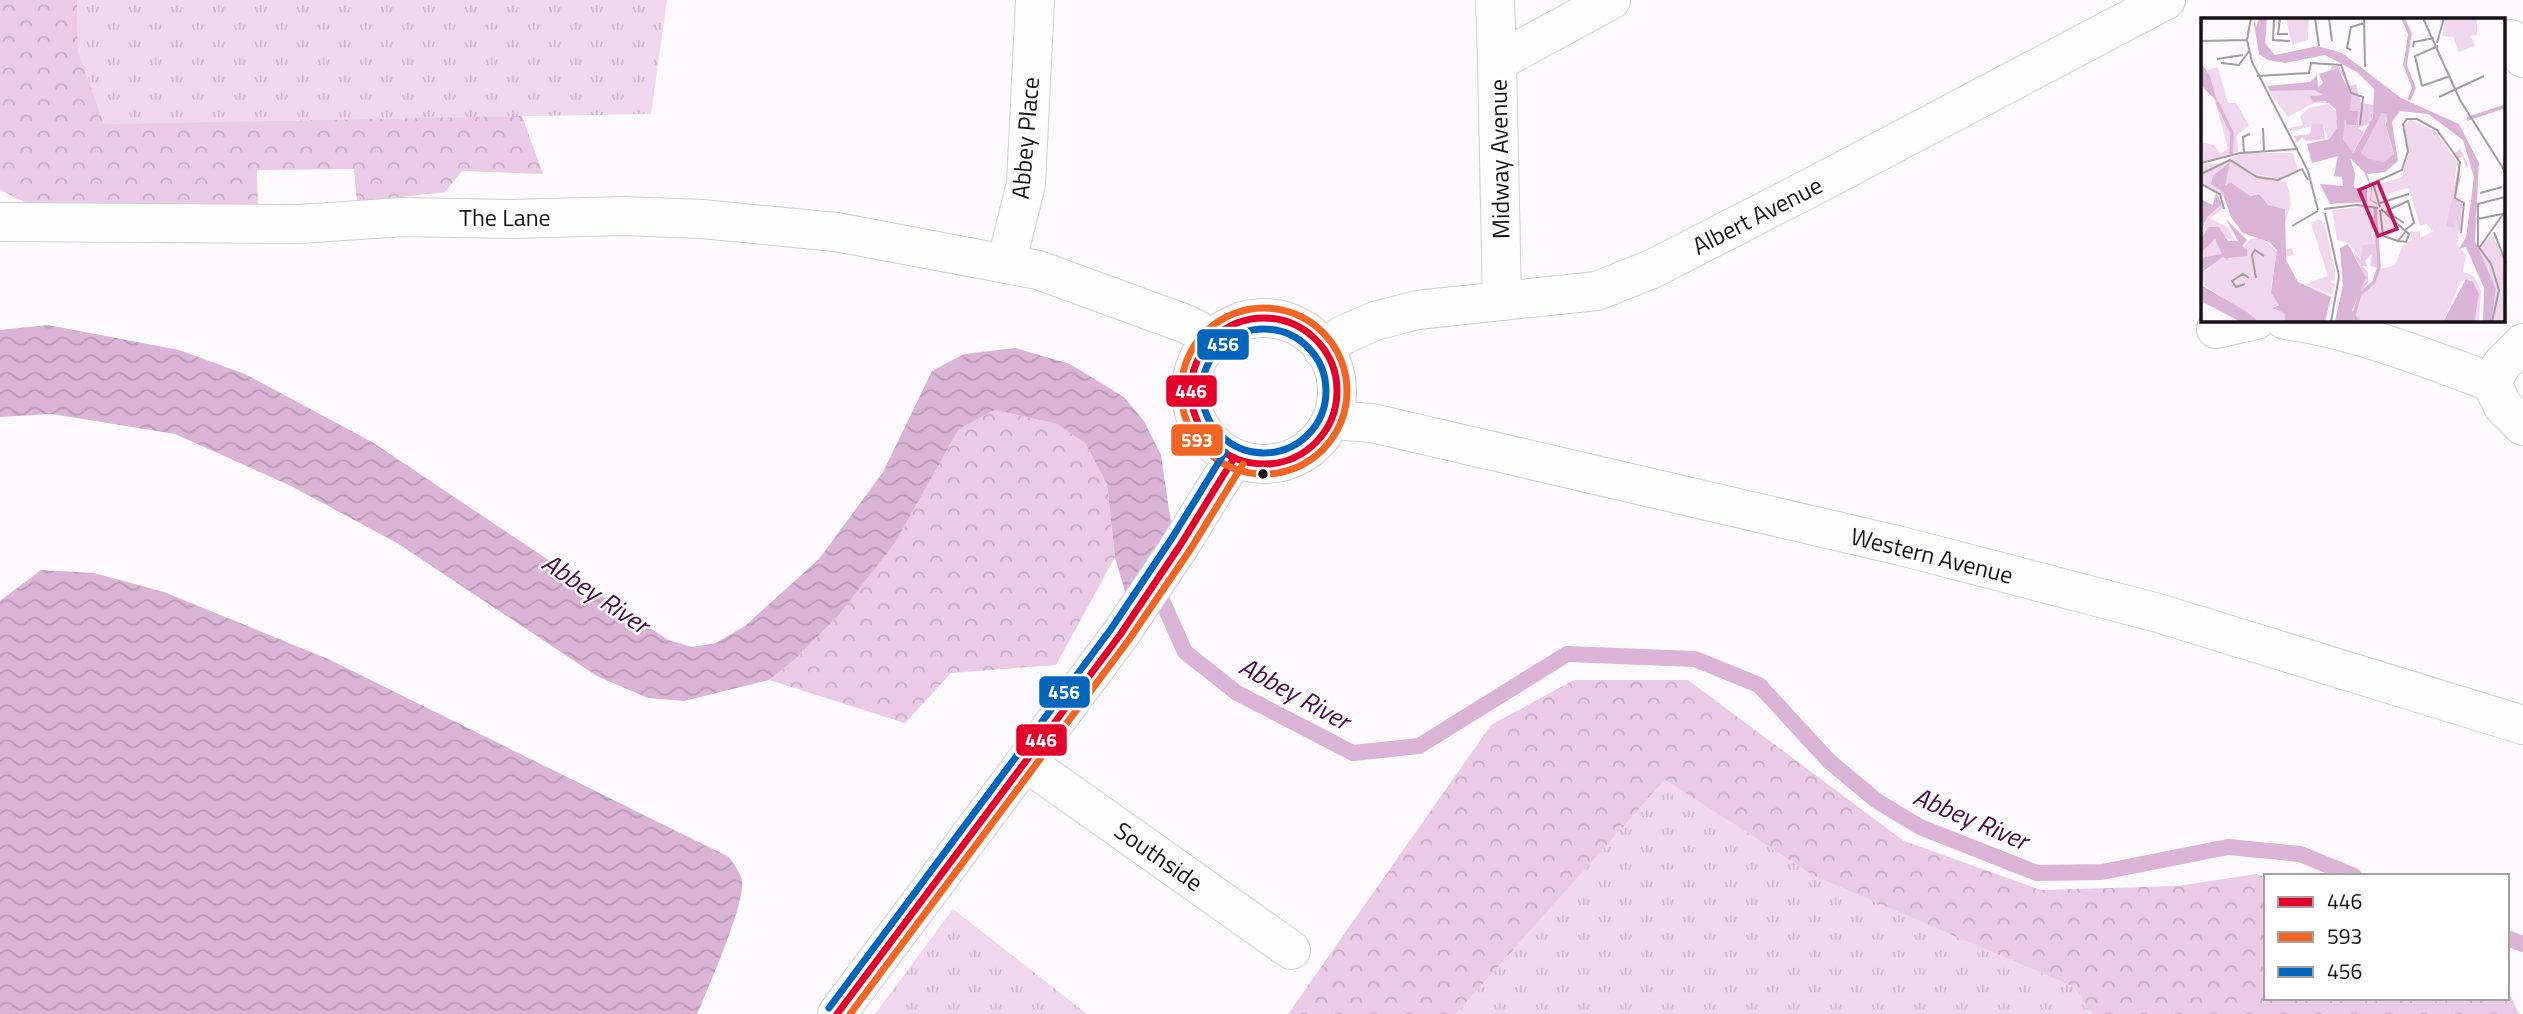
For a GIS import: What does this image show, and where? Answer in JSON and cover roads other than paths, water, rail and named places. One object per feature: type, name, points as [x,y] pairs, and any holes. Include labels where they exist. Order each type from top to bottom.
[{"type":"street","name":"Abbey Place","points":[[1006,264],[1026,184],[1035,0]]},
{"type":"street","points":[[1495,0],[1497,62]]},
{"type":"street","name":"Midway Avenue","points":[[1502,301],[1497,62],[1611,0]]},
{"type":"street","name":"Albert Avenue","points":[[1323,351],[1343,335],[1375,321],[1417,310],[1597,291],[1652,269],[2166,0]]},
{"type":"street","points":[[2506,43],[2511,39],[2523,58]]},
{"type":"street","name":"The Lane","points":[[0,222],[300,224],[404,217],[511,219],[622,216],[702,219],[836,232],[1006,264]]},
{"type":"street","points":[[1006,264],[1050,274],[1186,324],[1213,338]]},
{"type":"street","points":[[1266,317],[1293,324],[1317,340],[1332,364],[1337,393],[1331,420],[1314,444],[1291,460],[1262,465],[1234,458],[1211,442],[1195,418],[1190,390],[1197,362],[1213,338],[1237,323],[1266,317]]},
{"type":"street","points":[[2216,329],[2247,322]]},
{"type":"street","points":[[2296,322],[2336,329],[2398,348],[2491,382],[2503,406],[2523,426]]},
{"type":"street","points":[[2491,382],[2502,364],[2523,343]]},
{"type":"street","name":"Western Avenue","points":[[1331,420],[1372,423],[1901,546],[2158,613],[2523,725]]},
{"type":"street","points":[[837,1014],[1120,635],[1234,458]]},
{"type":"street","name":"Southside","points":[[1027,763],[1291,950]]},
{"type":"water","points":[[48,325],[179,350],[245,374],[372,442],[668,640],[692,647],[716,643],[745,626],[819,559],[883,472],[932,371],[964,354],[1015,348],[1070,364],[1124,397],[1144,421],[1161,455],[1171,523],[1126,595],[1115,557],[1107,484],[1085,443],[1057,424],[995,410],[959,429],[895,543],[839,615],[794,660],[769,680],[684,701],[648,698],[597,676],[397,543],[291,486],[175,434],[52,414],[0,417],[0,330]]},
{"type":"water","points":[[41,570],[94,573],[164,592],[328,659],[729,857],[742,881],[738,908],[697,1014],[0,1014],[0,601]]},
{"type":"waterway","name":"Abbey River","points":[[1156,587],[1185,652],[1237,693],[1353,753],[1419,746],[1567,654],[1695,659],[1759,685],[1829,761],[1877,801],[1920,827],[2037,873],[2102,872],[2228,847],[2300,854],[2349,874]]},
{"type":"waterway","name":"Abbey River","points":[[2509,939],[2523,944]]}]
